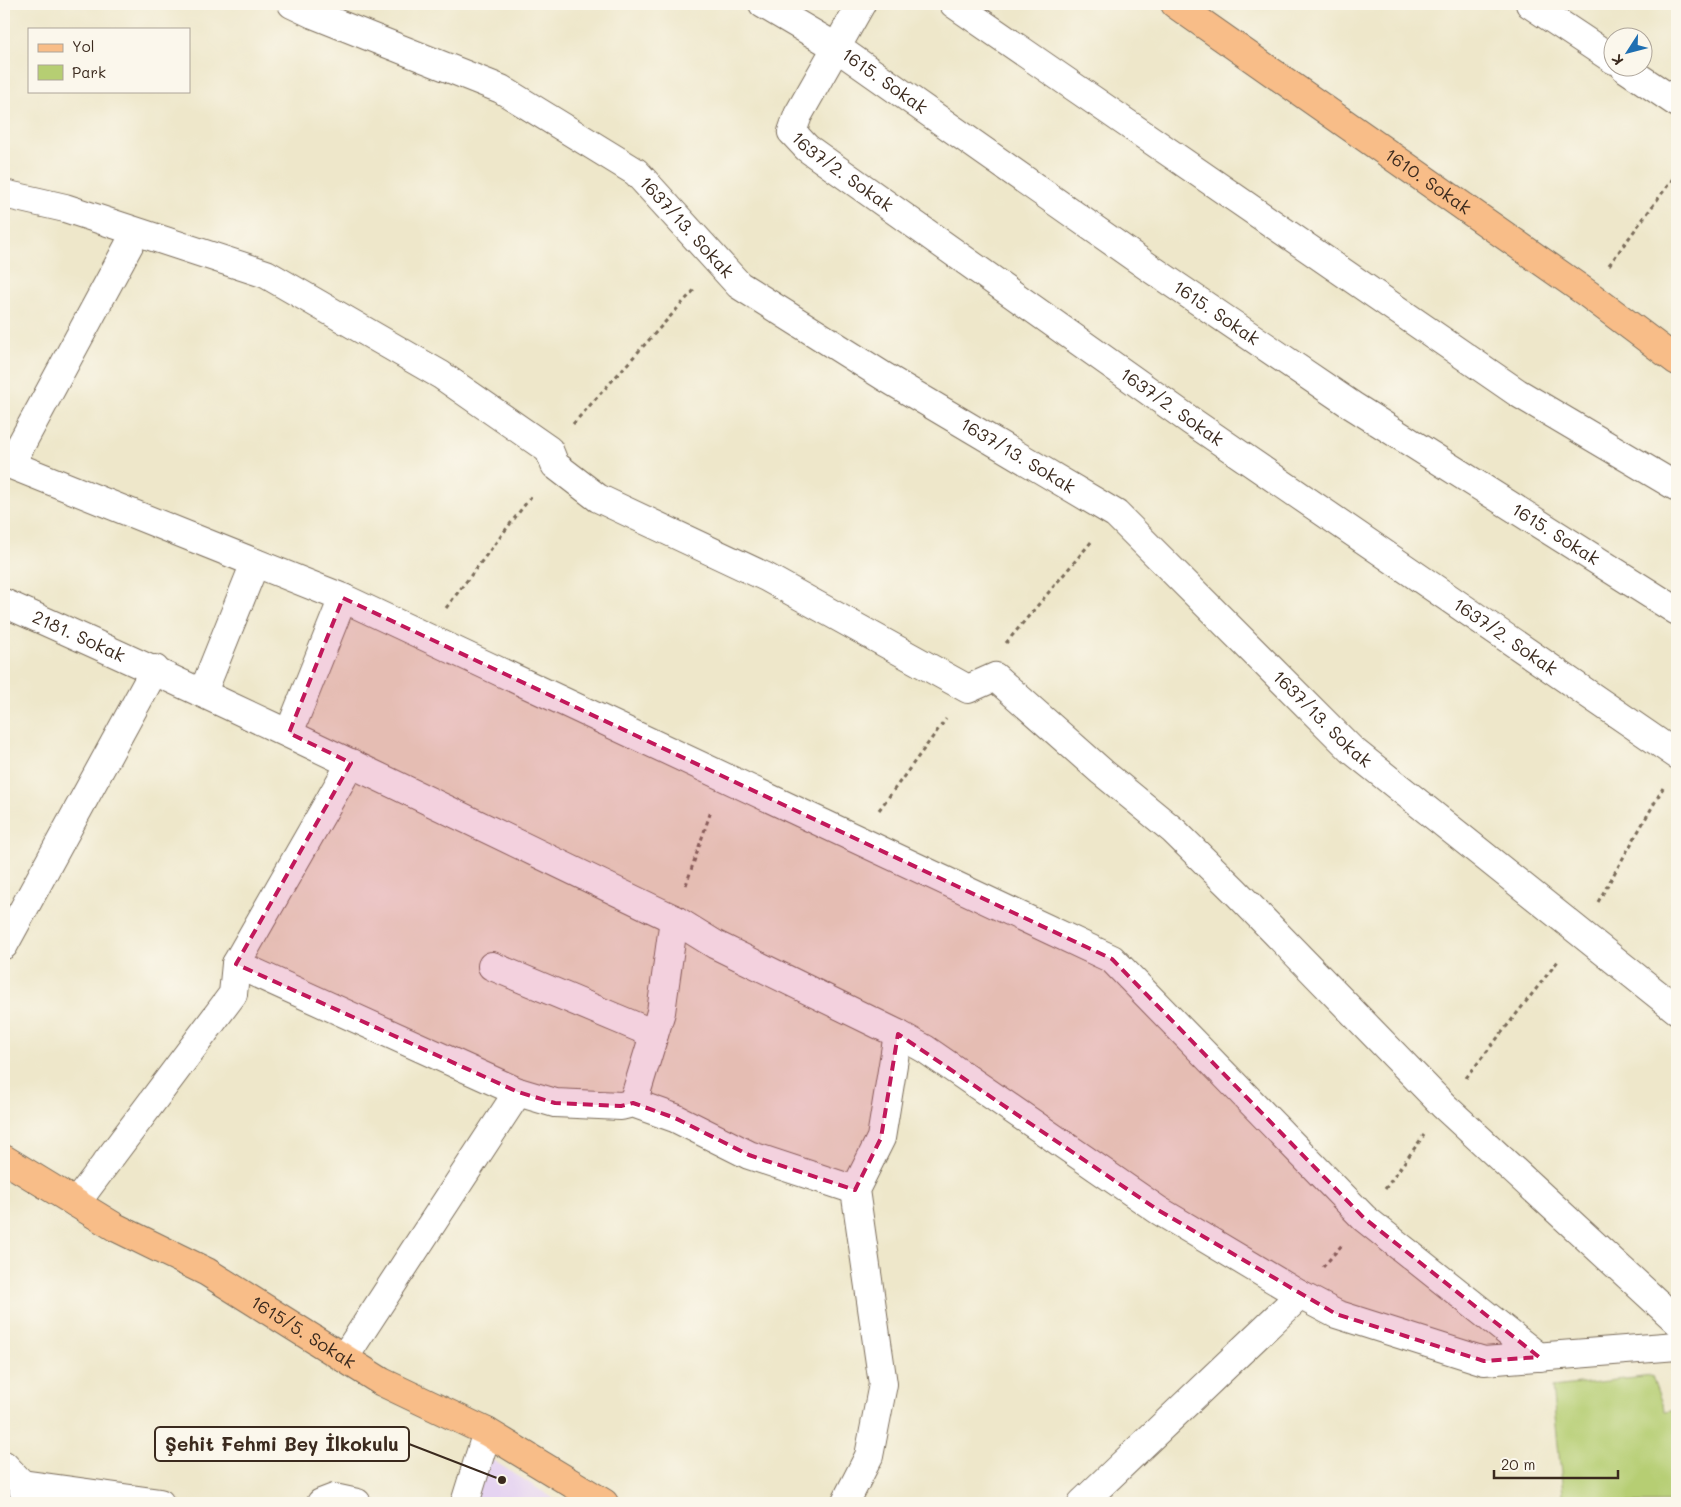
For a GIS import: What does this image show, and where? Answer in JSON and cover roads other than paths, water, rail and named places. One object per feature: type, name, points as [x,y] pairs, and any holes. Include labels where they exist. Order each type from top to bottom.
[{"type":"main road","name":"1610. Sokak","points":[[1175,4],[1588,294],[1677,361]]},
{"type":"main road","name":"1615/5. Sokak","points":[[4,1159],[116,1227],[207,1272],[382,1382],[487,1432],[604,1503]]},
{"type":"street","name":"1637/13. Sokak","points":[[292,4],[501,89],[636,172],[739,285],[885,377],[1116,514],[1352,750],[1677,1010]]},
{"type":"street","name":"1615. Sokak","points":[[763,4],[836,47],[1147,266],[1353,406],[1677,611]]},
{"type":"street","name":"1637/2. Sokak","points":[[861,4],[798,115],[792,132],[808,148],[1191,422],[1677,755]]},
{"type":"street","points":[[954,4],[1518,392],[1677,487]]},
{"type":"street","points":[[1530,4],[1604,53]]},
{"type":"street","points":[[1640,78],[1677,102]]},
{"type":"street","points":[[4,194],[65,208],[266,274],[441,375],[552,458],[598,498],[766,577],[968,689],[995,677],[1102,772],[1174,831],[1242,898],[1444,1106],[1677,1321]]},
{"type":"street","points":[[136,232],[7,464],[343,598],[1112,959],[1364,1218],[1539,1357]]},
{"type":"street","points":[[203,692],[255,563]]},
{"type":"street","points":[[289,733],[343,598]]},
{"type":"street","name":"2181. Sokak","points":[[4,602],[203,692],[674,919],[716,945],[898,1034],[933,1054],[1158,1210],[1300,1295],[1336,1314],[1484,1361],[1677,1346]]},
{"type":"street","points":[[4,945],[155,670]]},
{"type":"street","points":[[76,1203],[233,994],[236,964],[351,763]]},
{"type":"street","points":[[633,1102],[661,1012],[674,919]]},
{"type":"street","points":[[236,964],[518,1092],[555,1103],[621,1106],[633,1102],[675,1118],[748,1155],[855,1190]]},
{"type":"street","points":[[492,966],[654,1034]]},
{"type":"street","points":[[845,1503],[869,1456],[883,1384],[855,1190],[880,1138],[898,1034]]},
{"type":"street","points":[[344,1358],[518,1092]]},
{"type":"street","points":[[1082,1503],[1300,1295]]},
{"type":"street","points":[[465,1503],[487,1432]]},
{"type":"street","points":[[17,1484],[160,1503]]},
{"type":"street","points":[[320,1503],[334,1498],[357,1503]]},
{"type":"place","name":"Şehit Fehmi Bey İlkokulu","points":[[502,1480]]}]
